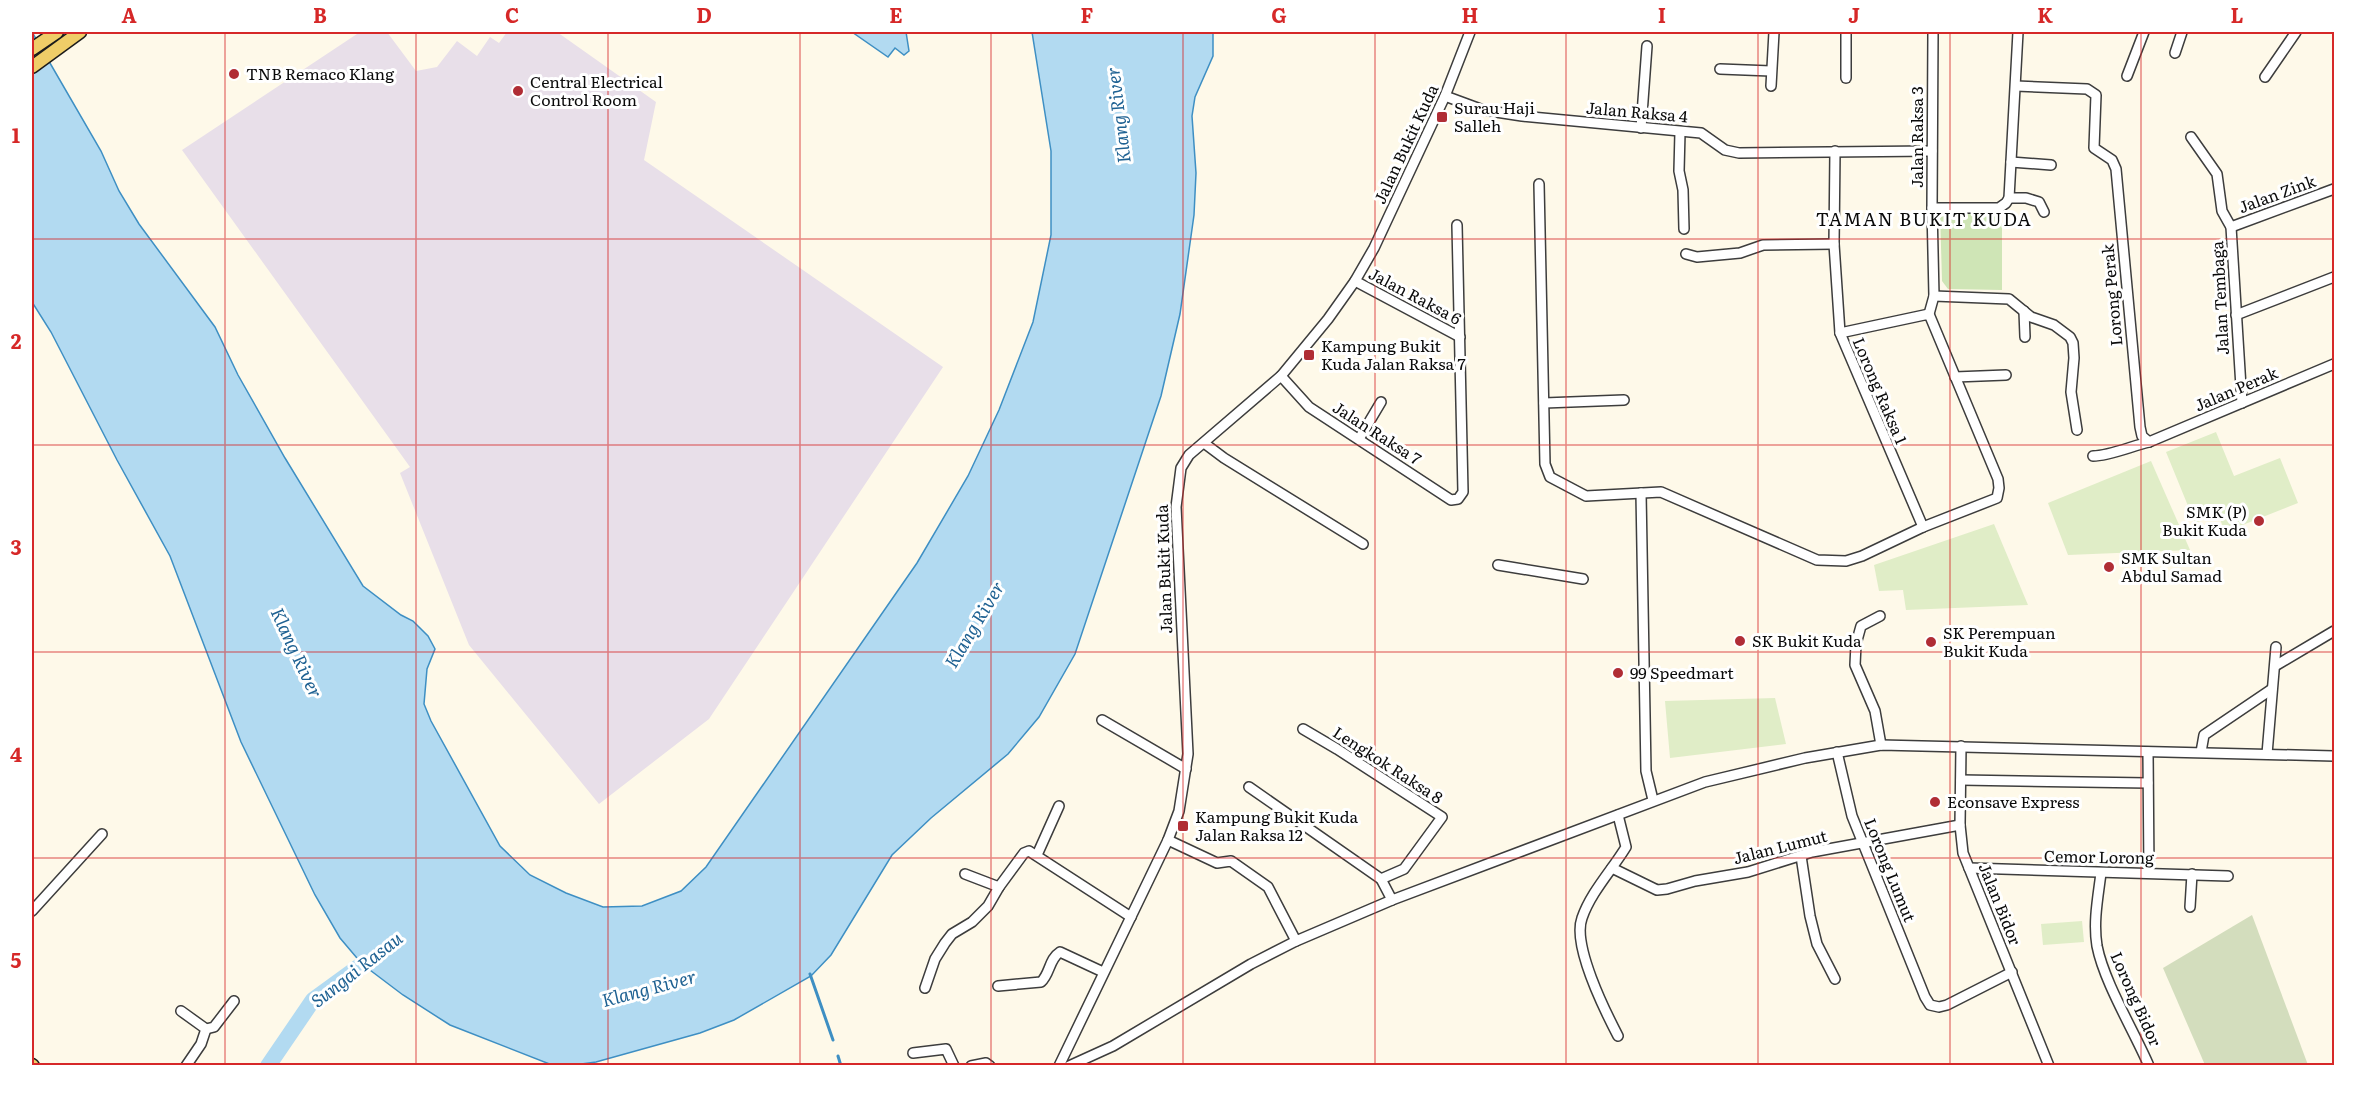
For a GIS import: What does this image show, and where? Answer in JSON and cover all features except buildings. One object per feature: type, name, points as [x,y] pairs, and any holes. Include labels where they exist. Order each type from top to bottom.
[{"type":"main road","points":[[32,49],[57,32]]},
{"type":"main road","points":[[32,67],[80,32]]},
{"type":"street","name":"Jalan Bukit Kuda","points":[[1059,1065],[1168,840],[1179,811],[1188,754],[1176,507],[1182,468],[1190,455],[1281,376],[1328,319],[1355,281],[1374,248],[1445,96],[1470,32]]},
{"type":"street","points":[[1770,86],[1774,32]]},
{"type":"street","points":[[1846,32],[1846,78]]},
{"type":"street","name":"Jalan Raksa 3","points":[[1929,314],[1934,296],[1933,32]]},
{"type":"street","points":[[1932,208],[1999,208],[2006,204],[2009,198],[2018,32]]},
{"type":"street","points":[[2127,76],[2144,32]]},
{"type":"street","points":[[2175,53],[2182,32]]},
{"type":"street","points":[[2265,77],[2296,32]]},
{"type":"street","points":[[1641,128],[1647,46]]},
{"type":"street","points":[[1720,69],[1771,71]]},
{"type":"street","name":"Lorong Perak","points":[[2016,86],[2092,91],[2097,101],[2094,148],[2096,154],[2112,160],[2116,169],[2140,427],[2142,436],[2149,441]]},
{"type":"street","name":"Jalan Raksa 4","points":[[1445,96],[1483,110],[1522,116],[1701,133],[1725,150],[1739,153],[1932,151]]},
{"type":"street","points":[[1680,132],[1679,171],[1683,190],[1684,229]]},
{"type":"street","name":"Jalan Tembaga","points":[[2191,137],[2217,174],[2222,211],[2231,227],[2241,403]]},
{"type":"street","name":"Lorong Raksa 1","points":[[1835,152],[1834,244],[1840,333],[1923,527]]},
{"type":"street","points":[[2011,162],[2051,165]]},
{"type":"street","points":[[1539,184],[1545,464],[1550,477],[1586,496],[1661,492],[1817,560],[1846,561],[1862,556],[1923,527],[1992,501],[1998,494],[1998,479],[1929,314],[1840,333]]},
{"type":"street","name":"Jalan Zink","points":[[2231,227],[2334,189]]},
{"type":"street","points":[[2009,198],[2026,198],[2039,202],[2044,212]]},
{"type":"street","points":[[1457,225],[1461,337]]},
{"type":"street","points":[[1686,254],[1696,257],[1740,253],[1763,245],[1834,244]]},
{"type":"street","points":[[2236,315],[2334,277]]},
{"type":"street","name":"Jalan Raksa 6","points":[[1355,281],[1461,337]]},
{"type":"street","points":[[1934,296],[2001,297],[2013,301],[2039,321],[2054,326],[2070,337],[2074,358],[2071,392],[2077,430]]},
{"type":"street","points":[[2024,311],[2025,337]]},
{"type":"street","name":"Jalan Raksa 7","points":[[1281,376],[1310,407],[1451,500],[1458,499],[1463,492],[1461,337]]},
{"type":"street","name":"Jalan Perak","points":[[2093,456],[2107,455],[2122,448],[2149,441],[2334,364]]},
{"type":"street","points":[[1955,377],[2006,375]]},
{"type":"street","points":[[1544,403],[1624,400]]},
{"type":"street","points":[[1359,440],[1381,402]]},
{"type":"street","points":[[1204,443],[1224,458],[1363,544]]},
{"type":"street","points":[[1641,493],[1646,771],[1653,800]]},
{"type":"street","points":[[1498,565],[1583,579]]},
{"type":"street","points":[[1880,615],[1861,626],[1856,644],[1855,665],[1875,711],[1881,745]]},
{"type":"street","points":[[2275,666],[2334,631]]},
{"type":"street","points":[[2267,754],[2276,647]]},
{"type":"street","points":[[2201,752],[2204,735],[2272,689]]},
{"type":"street","points":[[1102,720],[1186,769]]},
{"type":"street","name":"Lengkok Raksa 8","points":[[1303,729],[1442,817],[1404,869],[1382,879]]},
{"type":"street","points":[[1082,1065],[1251,964],[1296,941],[1392,900],[1538,843],[1705,782],[1837,752],[1881,745],[2334,756]]},
{"type":"street","name":"Jalan Bidor","points":[[1961,746],[1962,853],[2049,1065]]},
{"type":"street","name":"Lorong Lumut","points":[[1837,752],[1852,816],[1930,1005],[1939,1007],[1947,1005],[2012,972]]},
{"type":"street","points":[[2148,752],[2149,873]]},
{"type":"street","points":[[1960,780],[2148,783]]},
{"type":"street","points":[[1249,787],[1382,879],[1392,900]]},
{"type":"street","points":[[1037,855],[1059,806]]},
{"type":"street","points":[[1618,815],[1626,847],[1593,896],[1580,927],[1580,937],[1588,966],[1618,1036]]},
{"type":"street","name":"Jalan Lumut","points":[[1612,868],[1657,890],[1748,872],[1801,856],[1960,825]]},
{"type":"street","points":[[32,911],[102,834]]},
{"type":"street","points":[[1168,840],[1218,862],[1231,861],[1269,887],[1296,941]]},
{"type":"street","points":[[925,988],[945,943],[952,934],[972,922],[988,906],[1024,853],[1029,851],[1131,917]]},
{"type":"street","points":[[1801,856],[1810,916],[1817,944],[1835,979]]},
{"type":"street","name":"Cemor Lorong","points":[[1969,868],[2228,876]]},
{"type":"street","name":"Lorong Bidor","points":[[2101,873],[2095,927],[2097,948],[2110,982],[2149,1065]]},
{"type":"street","points":[[965,874],[999,887]]},
{"type":"street","points":[[2190,907],[2192,874]]},
{"type":"street","points":[[998,986],[1041,982],[1054,956],[1060,952],[1103,972]]},
{"type":"street","points":[[181,1011],[206,1029],[214,1027],[234,1001]]},
{"type":"street","points":[[186,1065],[201,1044],[206,1029]]},
{"type":"street","points":[[1070,1044],[1074,1055],[1080,1057],[1094,1055]]},
{"type":"street","points":[[1069,1065],[1109,1048]]},
{"type":"street","points":[[913,1053],[946,1049],[954,1065]]},
{"type":"street","points":[[970,1065],[986,1063],[990,1065]]},
{"type":"shaded area","points":[[360,32],[387,32],[416,71],[437,67],[457,41],[477,56],[490,37],[499,43],[507,32],[557,32],[656,102],[644,160],[943,367],[709,719],[599,804],[469,645],[400,473],[410,467],[182,150]]},
{"type":"green space","points":[[1940,211],[2002,211],[2002,290],[1948,289],[1942,281]]},
{"type":"green space","points":[[2216,432],[2234,476],[2280,458],[2298,503],[2225,532],[2218,514],[2195,523],[2166,452]]},
{"type":"green space","points":[[2151,461],[2190,550],[2068,555],[2048,503]]},
{"type":"green space","points":[[1994,524],[2028,605],[1906,610],[1903,590],[1879,591],[1874,565]]},
{"type":"green space","points":[[1775,698],[1786,744],[1670,758],[1665,701]]},
{"type":"green space","points":[[2252,915],[2308,1065],[2205,1065],[2163,968]]},
{"type":"green space","points":[[2082,921],[2084,942],[2043,945],[2041,924]]},
{"type":"water","name":"Klang River","points":[[32,32],[101,151],[119,191],[139,224],[215,327],[238,375],[285,458],[363,586],[401,615],[413,621],[428,636],[435,649],[427,669],[424,704],[431,721],[500,846],[530,875],[566,893],[603,907],[642,906],[681,891],[706,867],[917,563],[968,476],[999,410],[1033,322],[1051,235],[1051,151],[1032,32],[1213,32],[1213,56],[1195,97],[1192,116],[1196,173],[1194,215],[1180,314],[1161,396],[1075,654],[1039,717],[1008,754],[931,818],[892,855],[831,955],[811,976],[734,1020],[700,1033],[596,1062],[552,1065],[450,1025],[403,995],[362,964],[340,938],[315,895],[241,742],[170,556],[51,332],[32,302]]},
{"type":"water","points":[[852,32],[906,32],[909,51],[904,55],[895,48],[888,57]]},
{"type":"waterway","name":"Sungai Rasau","points":[[268,1066],[313,1000],[379,952]]},
{"type":"waterway","points":[[810,974],[833,1040]]},
{"type":"waterway","points":[[838,1056],[841,1066]]},
{"type":"place","name":"TNB Remaco Klang","points":[[234,74]]},
{"type":"place","name":"Central Electrical Control Room","points":[[518,91]]},
{"type":"place","name":"Surau Haji Salleh","points":[[1442,117]]},
{"type":"place","name":"Kampung Bukit Kuda Jalan Raksa 7","points":[[1309,355]]},
{"type":"place","name":"SMK (P) Bukit Kuda","points":[[2259,521]]},
{"type":"place","name":"SMK Sultan Abdul Samad","points":[[2109,567]]},
{"type":"place","name":"SK Bukit Kuda","points":[[1740,641]]},
{"type":"place","name":"SK Perempuan Bukit Kuda","points":[[1931,642]]},
{"type":"place","name":"99 Speedmart","points":[[1618,673]]},
{"type":"place","name":"Econsave Express","points":[[1935,802]]},
{"type":"place","name":"Kampung Bukit Kuda Jalan Raksa 12","points":[[1183,826]]},
{"type":"district","name":"TAMAN BUKIT KUDA","points":[[1924,220]]}]
